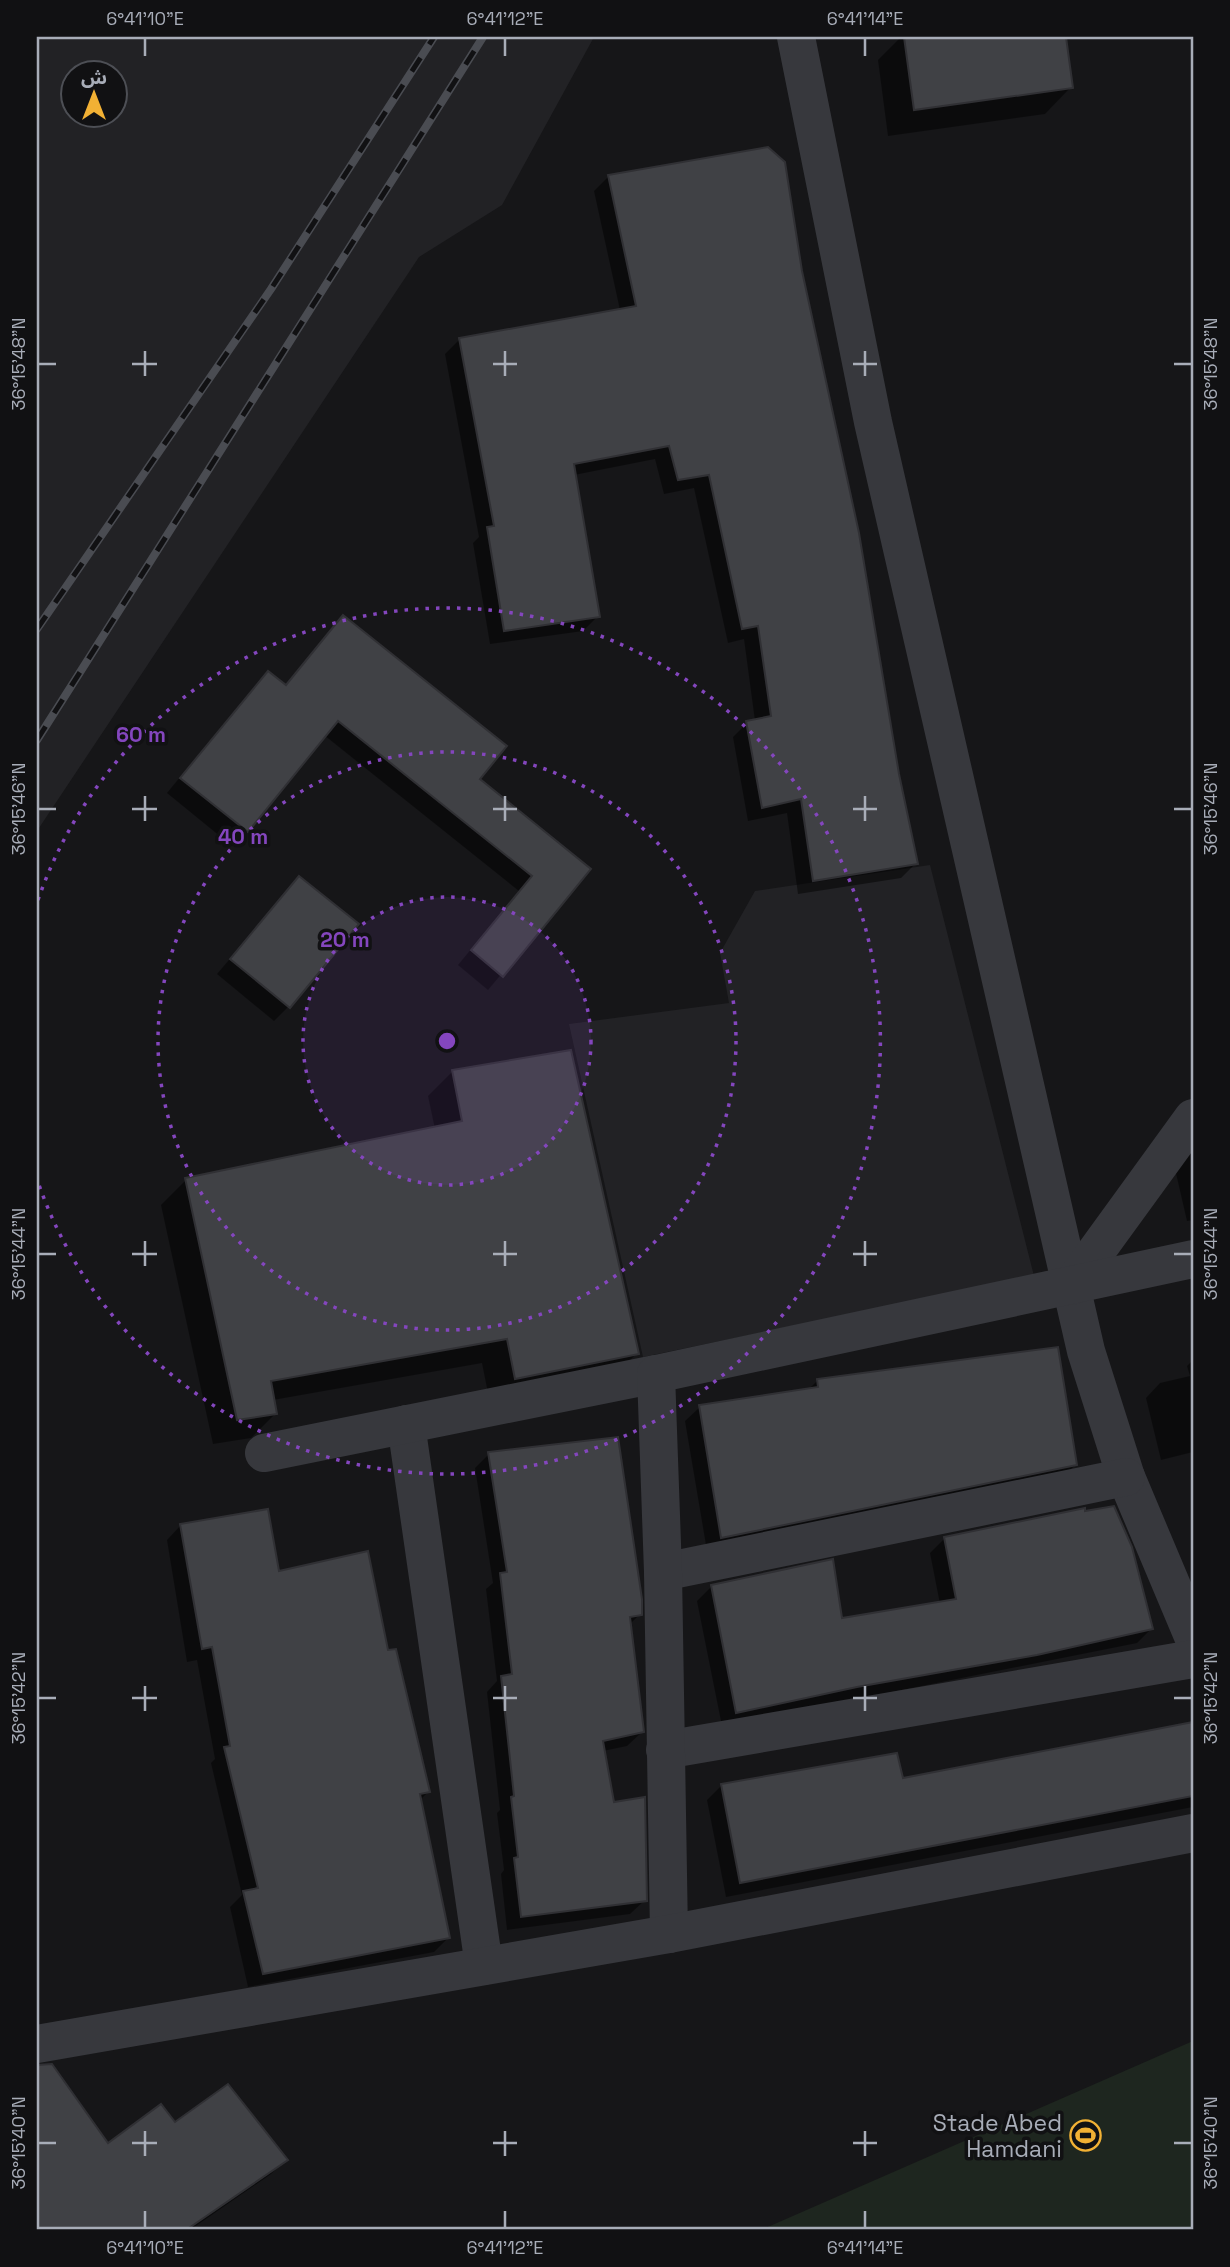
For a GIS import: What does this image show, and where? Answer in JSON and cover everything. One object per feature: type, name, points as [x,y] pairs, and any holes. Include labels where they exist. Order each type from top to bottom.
[{"type":"street","points":[[796,37],[873,422],[1086,1352],[1126,1477],[1193,1636]]},
{"type":"street","points":[[1071,1286],[1193,1118]]},
{"type":"street","points":[[264,1453],[656,1374],[1193,1259]]},
{"type":"street","points":[[656,1374],[663,1573],[668,1934]]},
{"type":"street","points":[[406,1424],[484,1966]]},
{"type":"street","points":[[663,1573],[1126,1477]]},
{"type":"street","points":[[665,1750],[1193,1659]]},
{"type":"street","points":[[37,2044],[668,1934],[1193,1833]]},
{"type":"shaded area","points":[[37,37],[594,37],[502,205],[419,257],[37,831]]},
{"type":"shaded area","points":[[930,865],[1034,1276],[643,1357],[569,1024],[729,1003],[720,953],[755,891]]},
{"type":"shaded area","name":"Stade Abed Hamdani","points":[[1193,2041],[1193,2230],[761,2230]]},
{"type":"building","points":[[904,37],[1066,37],[1073,88],[914,110]]},
{"type":"building","points":[[768,147],[785,162],[802,271],[859,533],[899,774],[918,864],[813,881],[801,799],[762,808],[746,721],[771,716],[758,626],[742,629],[709,475],[678,480],[669,446],[574,464],[600,617],[504,631],[487,527],[494,526],[459,338],[636,306],[608,175]]},
{"type":"building","points":[[343,615],[507,746],[480,779],[591,869],[503,977],[471,950],[532,876],[338,721],[248,832],[180,778],[268,671],[286,685]]},
{"type":"building","points":[[299,876],[359,924],[290,1008],[230,959]]},
{"type":"building","points":[[571,1050],[639,1354],[515,1379],[507,1339],[271,1381],[277,1414],[237,1420],[185,1178],[462,1121],[452,1070]]},
{"type":"building","points":[[1058,1347],[1077,1465],[721,1538],[699,1405],[818,1387],[817,1379]]},
{"type":"building","points":[[618,1437],[642,1599],[642,1615],[630,1617],[644,1732],[603,1741],[614,1802],[645,1797],[647,1901],[521,1917],[514,1858],[518,1857],[511,1797],[514,1796],[501,1676],[512,1674],[500,1573],[507,1572],[488,1452]]},
{"type":"building","points":[[1114,1506],[1132,1547],[1153,1629],[1037,1655],[857,1687],[736,1713],[711,1585],[833,1559],[842,1618],[956,1599],[944,1537],[1085,1508],[1085,1511]]},
{"type":"building","points":[[268,1509],[279,1571],[368,1551],[388,1650],[396,1649],[430,1792],[420,1794],[450,1938],[263,1974],[243,1891],[258,1888],[224,1747],[230,1746],[212,1647],[202,1649],[180,1524]]},
{"type":"building","points":[[1193,1722],[1193,1796],[740,1883],[721,1784],[897,1753],[903,1778]]},
{"type":"building","points":[[52,2064],[108,2143],[161,2104],[175,2122],[228,2084],[288,2160],[186,2230],[37,2230],[37,2065]]},
{"type":"railway","points":[[37,629],[271,289],[434,37]]},
{"type":"railway","points":[[37,740],[483,37]]},
{"type":"place","name":"Stade Abed Hamdani","points":[[1085,2136]]}]
